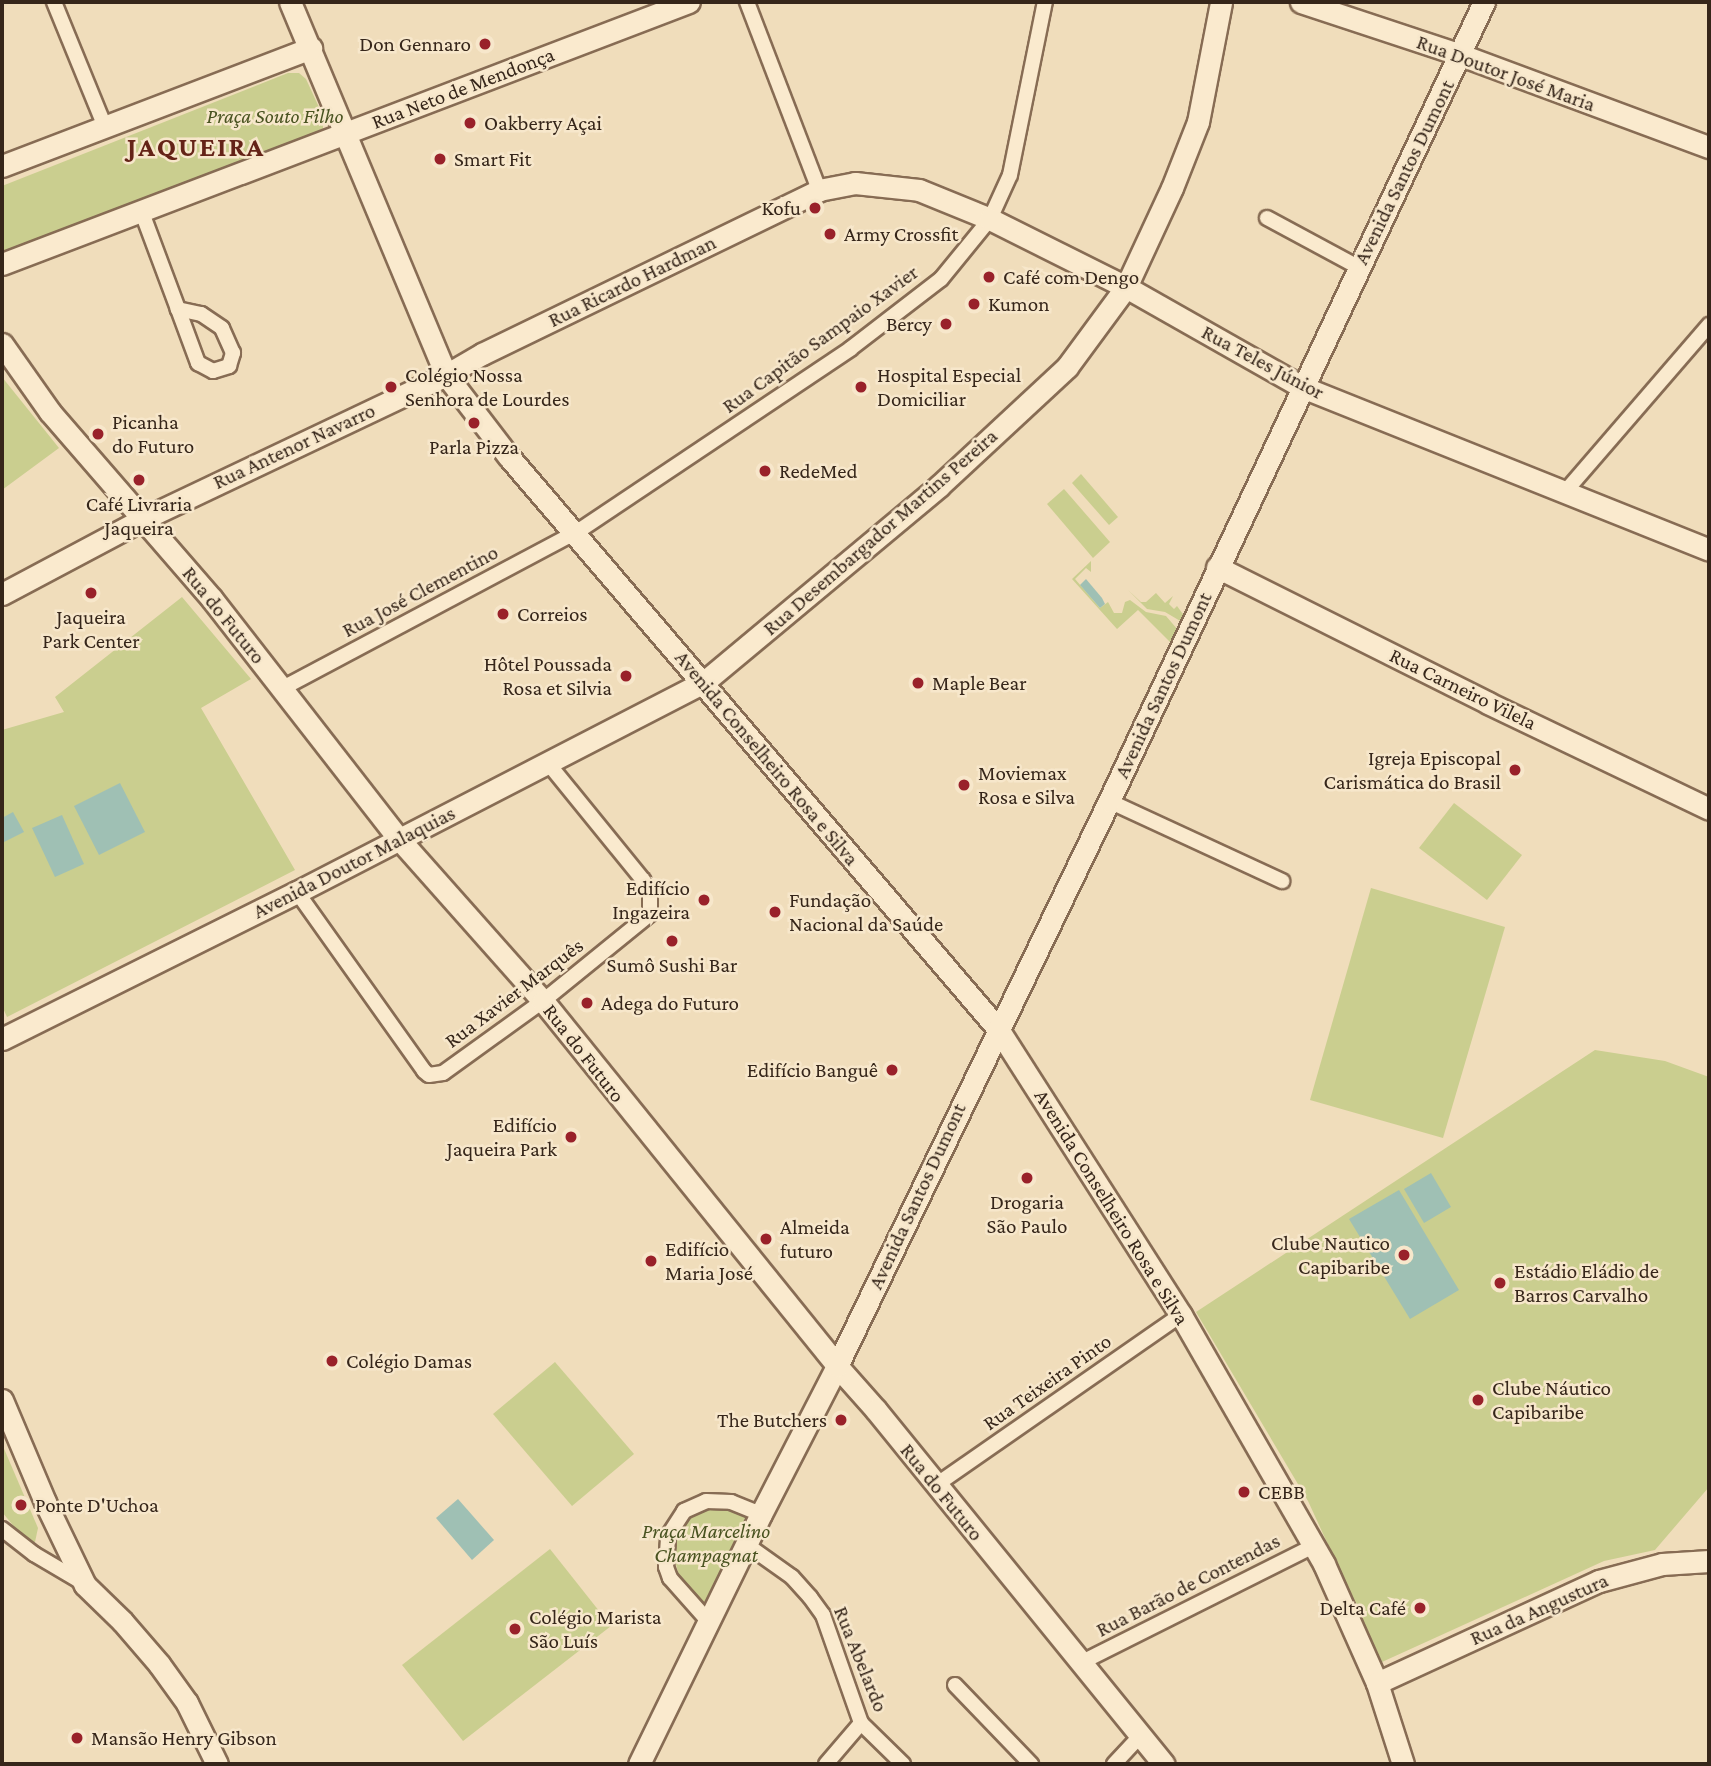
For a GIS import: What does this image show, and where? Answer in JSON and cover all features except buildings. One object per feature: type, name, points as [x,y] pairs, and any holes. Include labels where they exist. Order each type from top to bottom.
[{"type":"street","points":[[54,2],[105,127]]},
{"type":"street","name":"Avenida Conselheiro Rosa e Silva","points":[[290,2],[446,375],[509,457],[577,532],[867,880],[998,1029],[1181,1315],[1314,1546],[1377,1683],[1403,1764]]},
{"type":"street","name":"Rua Neto de Mendonça","points":[[2,264],[689,2]]},
{"type":"street","points":[[747,2],[819,190]]},
{"type":"street","name":"Rua Capitão Sampaio Xavier","points":[[577,532],[850,349],[941,279],[990,219],[1010,175],[1045,2]]},
{"type":"street","name":"Rua Desembargador Martins Pereira","points":[[704,682],[939,486],[1067,367],[1126,287],[1172,188],[1198,122],[1221,2]]},
{"type":"street","name":"Rua Doutor José Maria","points":[[1301,2],[1461,55],[1709,146]]},
{"type":"street","name":"Avenida Santos Dumont","points":[[639,1764],[836,1366],[1109,801],[1484,2]]},
{"type":"street","points":[[2,166],[311,48]]},
{"type":"street","name":"Rua Teles Júnior","points":[[819,190],[855,183],[908,188],[990,219],[1126,287],[1302,387],[1709,550]]},
{"type":"street","name":"Rua Ricardo Hardman","points":[[446,375],[482,354],[819,190]]},
{"type":"street","points":[[141,210],[198,363],[213,371],[229,366],[233,353],[222,328],[201,314],[178,309]]},
{"type":"street","points":[[1267,218],[1358,267]]},
{"type":"street","points":[[1565,492],[1709,326]]},
{"type":"street","name":"Rua do Futuro","points":[[2,344],[50,412],[283,688],[399,839],[543,1001],[836,1366],[1164,1764]]},
{"type":"street","name":"Rua Antenor Navarro","points":[[2,594],[143,519],[446,375]]},
{"type":"street","name":"Rua José Clementino","points":[[283,688],[577,532]]},
{"type":"street","name":"Rua Carneiro Vilela","points":[[1217,567],[1488,703],[1709,808]]},
{"type":"street","name":"Avenida Doutor Malaquias","points":[[2,1039],[297,892],[704,682]]},
{"type":"street","name":"Rua Xavier Marquês","points":[[297,892],[429,1075],[443,1073],[543,1001],[650,914],[652,903],[643,880],[547,762]]},
{"type":"street","points":[[1109,801],[1282,881]]},
{"type":"street","name":"Rua Teixeira Pinto","points":[[936,1485],[1181,1315]]},
{"type":"street","points":[[2,1400],[45,1503],[85,1585]]},
{"type":"street","points":[[709,1622],[670,1578],[666,1567],[668,1536],[684,1511],[705,1501],[731,1503],[761,1514]]},
{"type":"street","points":[[2,1529],[34,1554],[85,1585],[122,1621],[159,1664],[187,1703],[217,1764]]},
{"type":"street","name":"Rua Abelardo","points":[[747,1545],[792,1577],[823,1615],[861,1723],[903,1764]]},
{"type":"street","name":"Rua Barão de Contendas","points":[[1080,1663],[1314,1546]]},
{"type":"street","name":"Rua da Angustura","points":[[1377,1683],[1599,1581],[1662,1564],[1709,1561]]},
{"type":"street","points":[[955,1685],[1031,1764]]},
{"type":"street","points":[[826,1764],[861,1723]]},
{"type":"street","points":[[1114,1764],[1141,1735]]},
{"type":"green space","name":"Praça Souto Filho","points":[[288,73],[299,73],[306,79],[323,116],[323,131],[2,259],[2,186]]},
{"type":"green space","points":[[2,377],[59,448],[2,490]]},
{"type":"green space","points":[[1081,474],[1118,517],[1109,525],[1072,483]]},
{"type":"green space","points":[[1064,489],[1110,542],[1093,558],[1047,504]]},
{"type":"green space","points":[[1091,561],[1091,572],[1086,568],[1075,579],[1100,608],[1108,602],[1114,613],[1122,613],[1125,602],[1130,600],[1146,612],[1166,616],[1178,630],[1171,643],[1138,610],[1117,629],[1072,579]]},
{"type":"green space","points":[[1128,590],[1141,602],[1146,602],[1156,593],[1165,603],[1173,596],[1169,604],[1174,609],[1177,606],[1185,617],[1182,622],[1165,612],[1147,609]]},
{"type":"green space","points":[[182,597],[251,679],[201,708],[295,870],[7,1017],[2,1006],[2,730],[64,712],[55,697]]},
{"type":"green space","points":[[1454,803],[1522,855],[1487,900],[1419,848]]},
{"type":"green space","points":[[1371,888],[1505,927],[1443,1138],[1310,1100]]},
{"type":"green space","name":"Clube Náutico Capibaribe","points":[[1595,1050],[1665,1061],[1709,1077],[1709,1487],[1655,1550],[1604,1561],[1382,1662],[1308,1501],[1196,1312]]},
{"type":"green space","points":[[555,1362],[634,1454],[572,1506],[493,1414]]},
{"type":"green space","points":[[2,1444],[38,1528],[35,1542],[26,1541],[2,1512]]},
{"type":"green space","name":"Praça Marcelino Champagnat","points":[[711,1508],[729,1508],[748,1518],[705,1605],[679,1577],[674,1555],[675,1537],[689,1517]]},
{"type":"green space","points":[[550,1549],[611,1626],[463,1741],[402,1665]]},
{"type":"water","points":[[1086,579],[1105,604],[1100,608],[1080,585]]},
{"type":"water","points":[[120,783],[145,832],[99,855],[74,806]]},
{"type":"water","points":[[13,812],[24,832],[2,843],[2,818]]},
{"type":"water","points":[[62,815],[84,864],[55,877],[32,828]]},
{"type":"water","points":[[1431,1173],[1451,1207],[1424,1223],[1404,1189]]},
{"type":"water","name":"Clube Nautico Capibaribe","points":[[1399,1190],[1459,1290],[1410,1319],[1349,1219]]},
{"type":"water","points":[[458,1499],[494,1540],[472,1560],[436,1518]]},
{"type":"place","name":"Don Gennaro","points":[[485,44]]},
{"type":"place","name":"Oakberry Açai","points":[[470,123]]},
{"type":"place","name":"Smart Fit","points":[[440,159]]},
{"type":"place","name":"Kofu","points":[[815,208]]},
{"type":"place","name":"Army Crossfit","points":[[830,234]]},
{"type":"place","name":"Café com Dengo","points":[[989,277]]},
{"type":"place","name":"Kumon","points":[[974,304]]},
{"type":"place","name":"Bercy","points":[[946,324]]},
{"type":"place","name":"Colégio Nossa Senhora de Lourdes","points":[[391,387]]},
{"type":"place","name":"Hospital Especial Domiciliar","points":[[861,387]]},
{"type":"place","name":"Parla Pizza","points":[[474,423]]},
{"type":"place","name":"Picanha do Futuro","points":[[98,434]]},
{"type":"place","name":"RedeMed","points":[[765,471]]},
{"type":"place","name":"Café Livraria Jaqueira","points":[[139,480]]},
{"type":"place","name":"Jaqueira Park Center","points":[[91,593]]},
{"type":"place","name":"Correios","points":[[503,614]]},
{"type":"place","name":"Hôtel Poussada Rosa et Silvia","points":[[626,676]]},
{"type":"place","name":"Maple Bear","points":[[918,683]]},
{"type":"place","name":"Igreja Episcopal Carismática do Brasil","points":[[1515,770]]},
{"type":"place","name":"Moviemax Rosa e Silva","points":[[964,785]]},
{"type":"place","name":"Edifício Ingazeira","points":[[704,900]]},
{"type":"place","name":"Fundação Nacional da Saúde","points":[[775,912]]},
{"type":"place","name":"Sumô Sushi Bar","points":[[672,941]]},
{"type":"place","name":"Adega do Futuro","points":[[587,1003]]},
{"type":"place","name":"Edifício Banguê","points":[[892,1070]]},
{"type":"place","name":"Edifício Jaqueira Park","points":[[571,1137]]},
{"type":"place","name":"Drogaria São Paulo","points":[[1027,1178]]},
{"type":"place","name":"Almeida futuro","points":[[766,1239]]},
{"type":"place","name":"Clube Nautico Capibaribe","points":[[1404,1255]]},
{"type":"place","name":"Edifício Maria José","points":[[651,1261]]},
{"type":"place","name":"Estádio Eládio de Barros Carvalho","points":[[1500,1283]]},
{"type":"place","name":"Colégio Damas","points":[[332,1361]]},
{"type":"place","name":"Clube Náutico Capibaribe","points":[[1478,1400]]},
{"type":"place","name":"The Butchers","points":[[841,1420]]},
{"type":"place","name":"CEBB","points":[[1244,1492]]},
{"type":"place","name":"Ponte D'Uchoa","points":[[21,1505]]},
{"type":"place","name":"Delta Café","points":[[1420,1608]]},
{"type":"place","name":"Colégio Marista São Luís","points":[[515,1629]]},
{"type":"place","name":"Mansão Henry Gibson","points":[[77,1738]]},
{"type":"district","name":"JAQUEIRA","points":[[196,147]]}]
